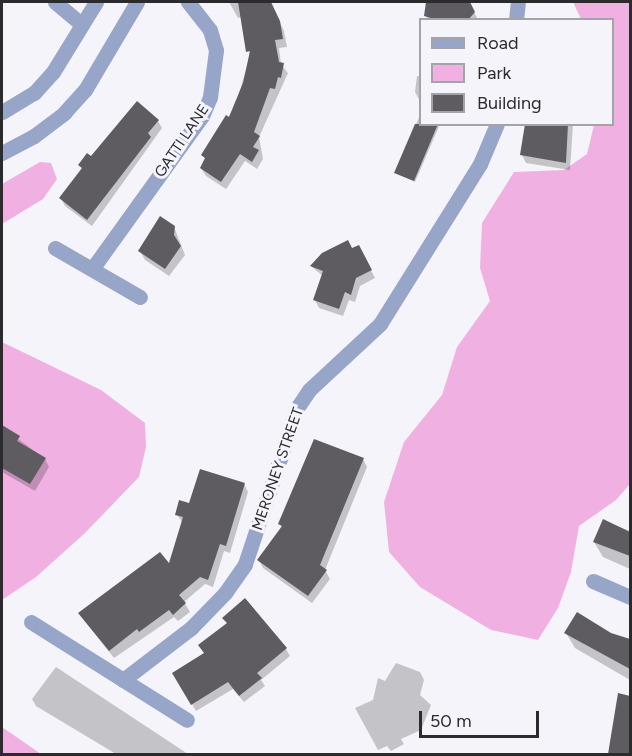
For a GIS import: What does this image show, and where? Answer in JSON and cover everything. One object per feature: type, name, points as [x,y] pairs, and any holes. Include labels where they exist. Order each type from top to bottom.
[{"type":"street","points":[[55,2],[82,25]]},
{"type":"street","points":[[2,112],[40,86],[96,2]]},
{"type":"street","points":[[2,153],[34,136],[64,113],[85,90],[137,2]]},
{"type":"street","name":"GATTI LANE","points":[[92,269],[202,116],[210,97],[216,50],[210,30],[188,2]]},
{"type":"street","points":[[516,18],[518,2]]},
{"type":"street","name":"MERONEY STREET","points":[[123,680],[191,628],[225,592],[245,564],[297,408],[309,390],[380,324],[480,164],[496,126]]},
{"type":"street","points":[[56,248],[141,297]]},
{"type":"street","points":[[594,581],[630,597]]},
{"type":"street","points":[[31,622],[187,720]]},
{"type":"green space","points":[[573,2],[630,2],[630,484],[616,500],[579,526],[571,572],[558,608],[538,640],[491,630],[420,587],[389,552],[384,502],[404,442],[442,395],[457,347],[490,301],[480,268],[482,223],[514,172],[564,170],[587,154],[594,126],[614,126],[614,18],[581,18]]},
{"type":"green space","points":[[40,162],[51,163],[57,179],[43,199],[2,224],[2,184]]},
{"type":"green space","points":[[2,342],[101,390],[145,423],[146,447],[139,477],[84,534],[36,577],[2,600]]},
{"type":"green space","points":[[2,727],[41,754],[2,754]]},
{"type":"building","points":[[238,2],[271,2],[280,21],[283,39],[275,40],[279,62],[284,63],[281,78],[278,77],[275,89],[270,88],[254,132],[260,136],[253,147],[259,150],[252,162],[240,154],[221,182],[200,168],[205,158],[201,155],[226,115],[229,117],[243,83],[250,51],[246,52]]},
{"type":"building","points":[[426,2],[470,2],[475,12],[470,18],[424,16]]},
{"type":"building","points":[[137,101],[159,120],[148,133],[151,137],[87,220],[59,198],[82,168],[78,165],[87,153],[91,156]]},
{"type":"building","points":[[415,124],[437,126],[414,181],[394,173]]},
{"type":"building","points":[[525,126],[568,126],[566,163],[520,155]]},
{"type":"building","points":[[160,216],[175,226],[174,235],[181,246],[165,269],[138,251]]},
{"type":"building","points":[[348,240],[352,248],[359,245],[372,270],[356,278],[351,295],[345,292],[339,309],[313,300],[323,271],[310,266],[322,253]]},
{"type":"building","points":[[2,425],[20,436],[17,441],[46,458],[30,484],[2,468]]},
{"type":"building","points":[[314,439],[364,458],[320,565],[327,570],[308,596],[257,560],[282,526],[278,524]]},
{"type":"building","points":[[200,469],[245,483],[226,546],[220,544],[208,580],[200,577],[179,595],[186,603],[173,615],[169,610],[139,632],[137,629],[109,651],[78,613],[160,552],[169,563],[183,517],[175,515],[179,500],[189,503]]},
{"type":"building","points":[[603,519],[630,532],[630,556],[593,542]]},
{"type":"building","points":[[245,598],[287,648],[257,673],[262,678],[239,696],[228,682],[191,705],[172,673],[204,653],[198,645],[227,623],[222,618]]},
{"type":"building","points":[[577,612],[611,633],[630,639],[630,669],[564,633]]},
{"type":"building","points":[[618,693],[630,696],[630,754],[608,754]]}]
